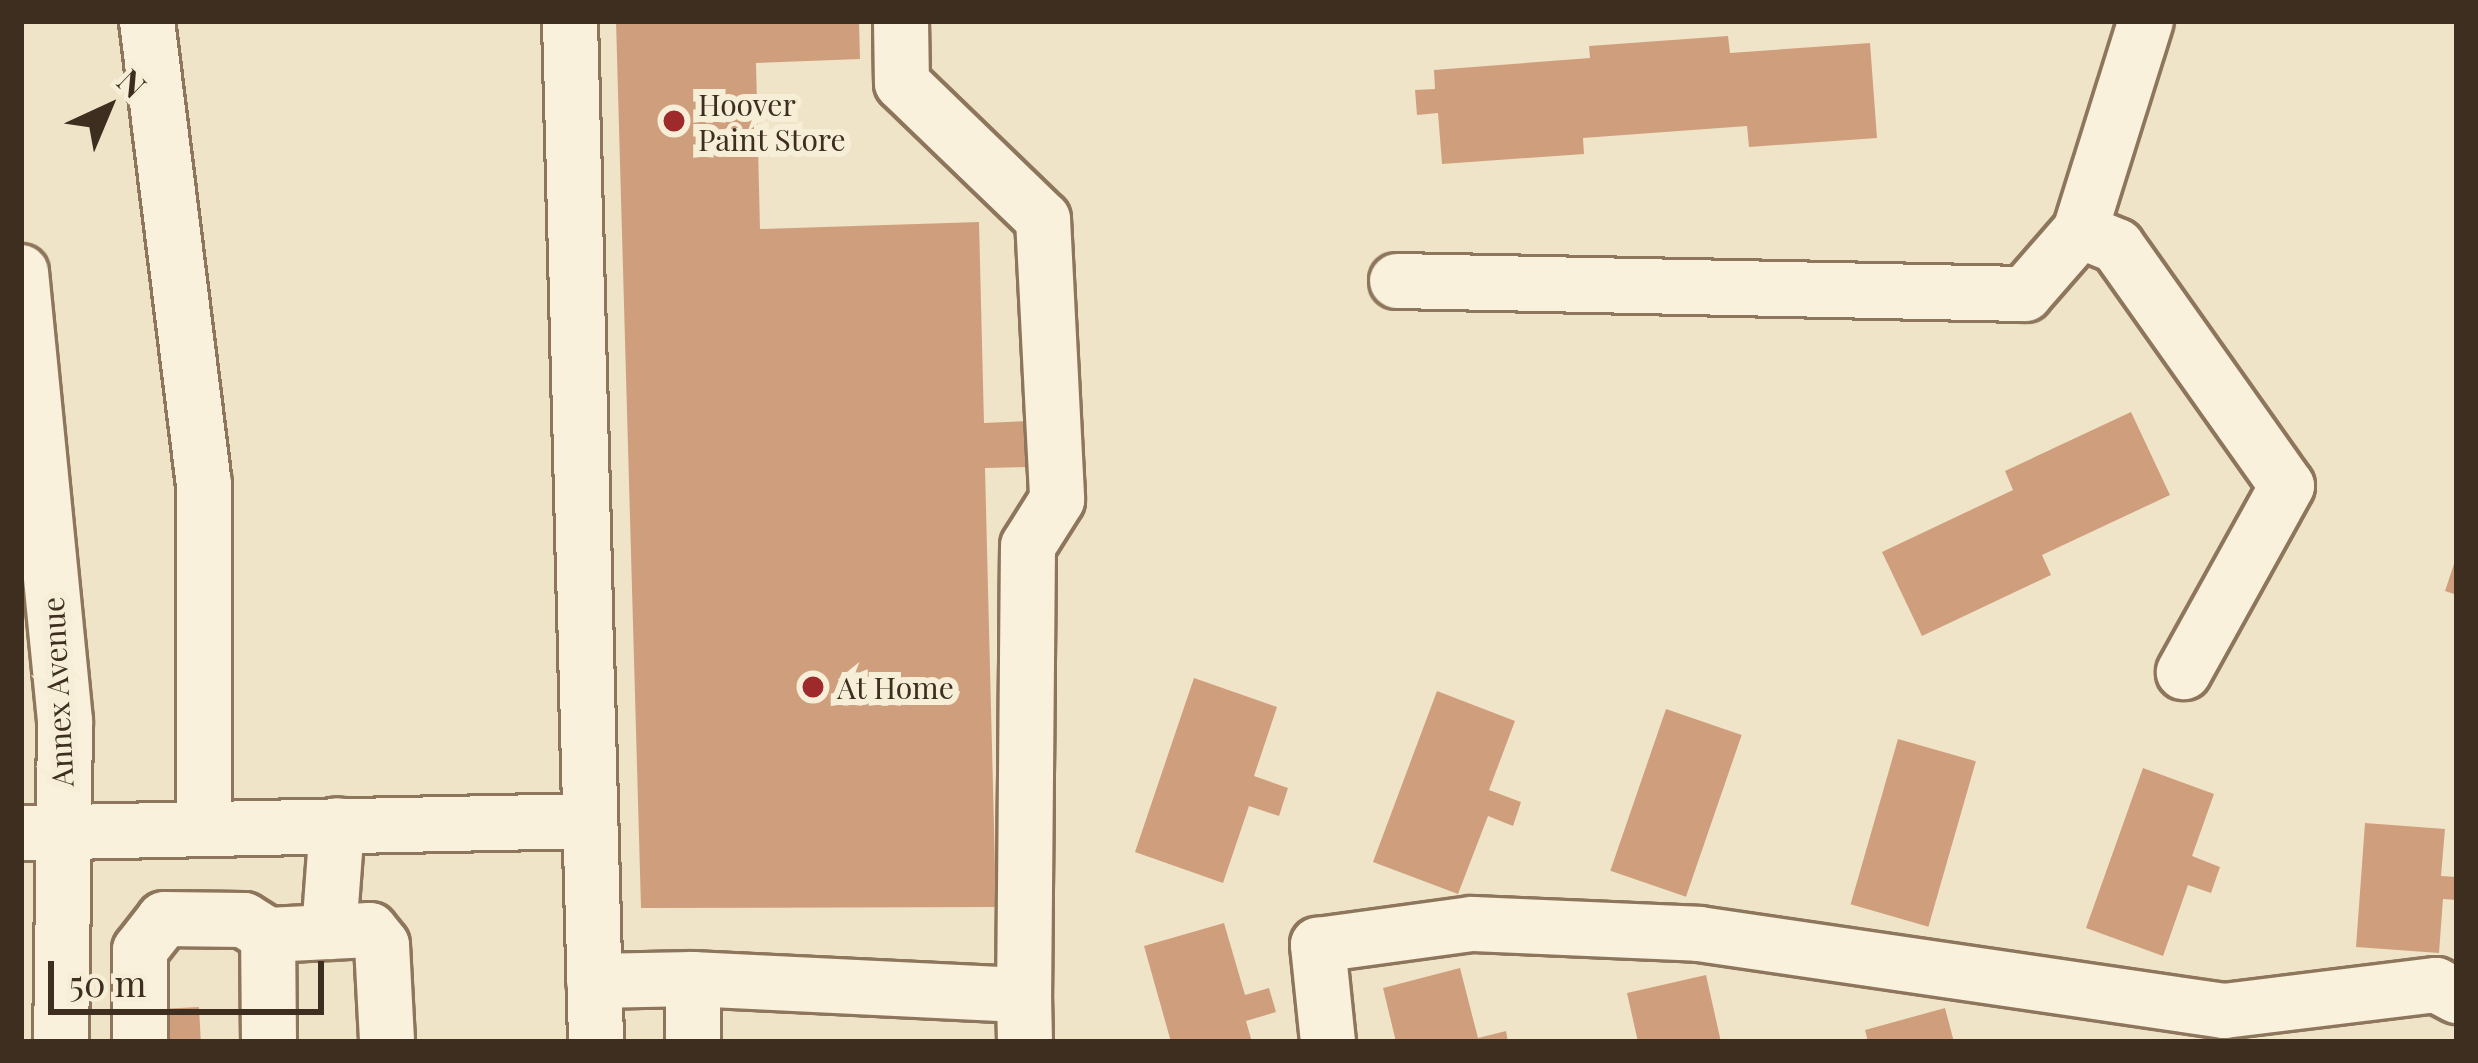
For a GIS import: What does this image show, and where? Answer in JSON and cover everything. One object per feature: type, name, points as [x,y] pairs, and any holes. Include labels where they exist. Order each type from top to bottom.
[{"type":"street","points":[[147,21],[204,483],[204,828]]},
{"type":"street","points":[[570,21],[596,1042]]},
{"type":"street","points":[[594,981],[693,979],[1024,1018],[1028,546],[1057,500],[1043,219],[902,83],[901,21]]},
{"type":"street","points":[[1397,281],[2026,294],[2080,231],[2146,21]]},
{"type":"street","points":[[2080,231],[2117,246],[2287,486],[2184,672]]},
{"type":"street","name":"Annex Avenue","points":[[21,272],[65,722],[42,832],[61,1042]]},
{"type":"street","points":[[42,832],[590,821]]},
{"type":"street","points":[[329,932],[337,826]]},
{"type":"street","points":[[140,1042],[140,950],[164,919],[244,920],[268,934],[370,930],[382,945],[387,1042]]},
{"type":"street","points":[[1328,1042],[1318,945],[1472,924],[1699,934],[2296,1022],[2436,985],[2457,995]]},
{"type":"street","points":[[268,934],[269,1042]]},
{"type":"street","points":[[693,979],[693,1042]]},
{"type":"building","name":"At Home","points":[[616,21],[859,21],[860,59],[756,63],[760,229],[979,222],[984,423],[1030,421],[1031,467],[985,468],[996,907],[641,908]]},
{"type":"building","points":[[1728,36],[1730,53],[1870,43],[1877,138],[1749,147],[1747,126],[1583,138],[1584,154],[1442,164],[1438,113],[1417,115],[1415,90],[1435,89],[1434,70],[1590,58],[1589,46]]},
{"type":"building","points":[[2131,412],[2170,495],[2042,555],[2051,575],[1922,636],[1882,552],[2013,490],[2005,471]]},
{"type":"building","points":[[2457,558],[2457,595],[2445,591]]},
{"type":"building","points":[[1194,678],[1277,707],[1254,776],[1288,788],[1279,816],[1249,806],[1223,883],[1135,852]]},
{"type":"building","points":[[1437,691],[1515,721],[1489,790],[1521,802],[1513,826],[1488,816],[1458,894],[1373,862]]},
{"type":"building","points":[[1666,709],[1742,735],[1686,897],[1610,871]]},
{"type":"building","points":[[1898,739],[1976,761],[1928,927],[1851,904]]},
{"type":"building","points":[[2143,768],[2214,794],[2192,856],[2220,867],[2211,893],[2188,885],[2163,956],[2086,928]]},
{"type":"building","points":[[2365,823],[2445,829],[2441,876],[2457,877],[2457,900],[2443,899],[2439,953],[2356,947]]},
{"type":"building","points":[[1224,923],[1245,995],[1269,988],[1276,1012],[1246,1021],[1252,1042],[1171,1042],[1144,946]]},
{"type":"building","points":[[1460,968],[1478,1038],[1506,1031],[1508,1042],[1396,1042],[1383,988]]},
{"type":"building","points":[[1706,975],[1721,1042],[1638,1042],[1627,993]]},
{"type":"building","points":[[199,1007],[201,1042],[142,1042],[140,1010]]},
{"type":"building","points":[[1945,1008],[1954,1042],[1868,1042],[1865,1030]]},
{"type":"place","name":"Hoover Paint Store","points":[[674,121]]},
{"type":"place","name":"At Home","points":[[813,687]]}]
